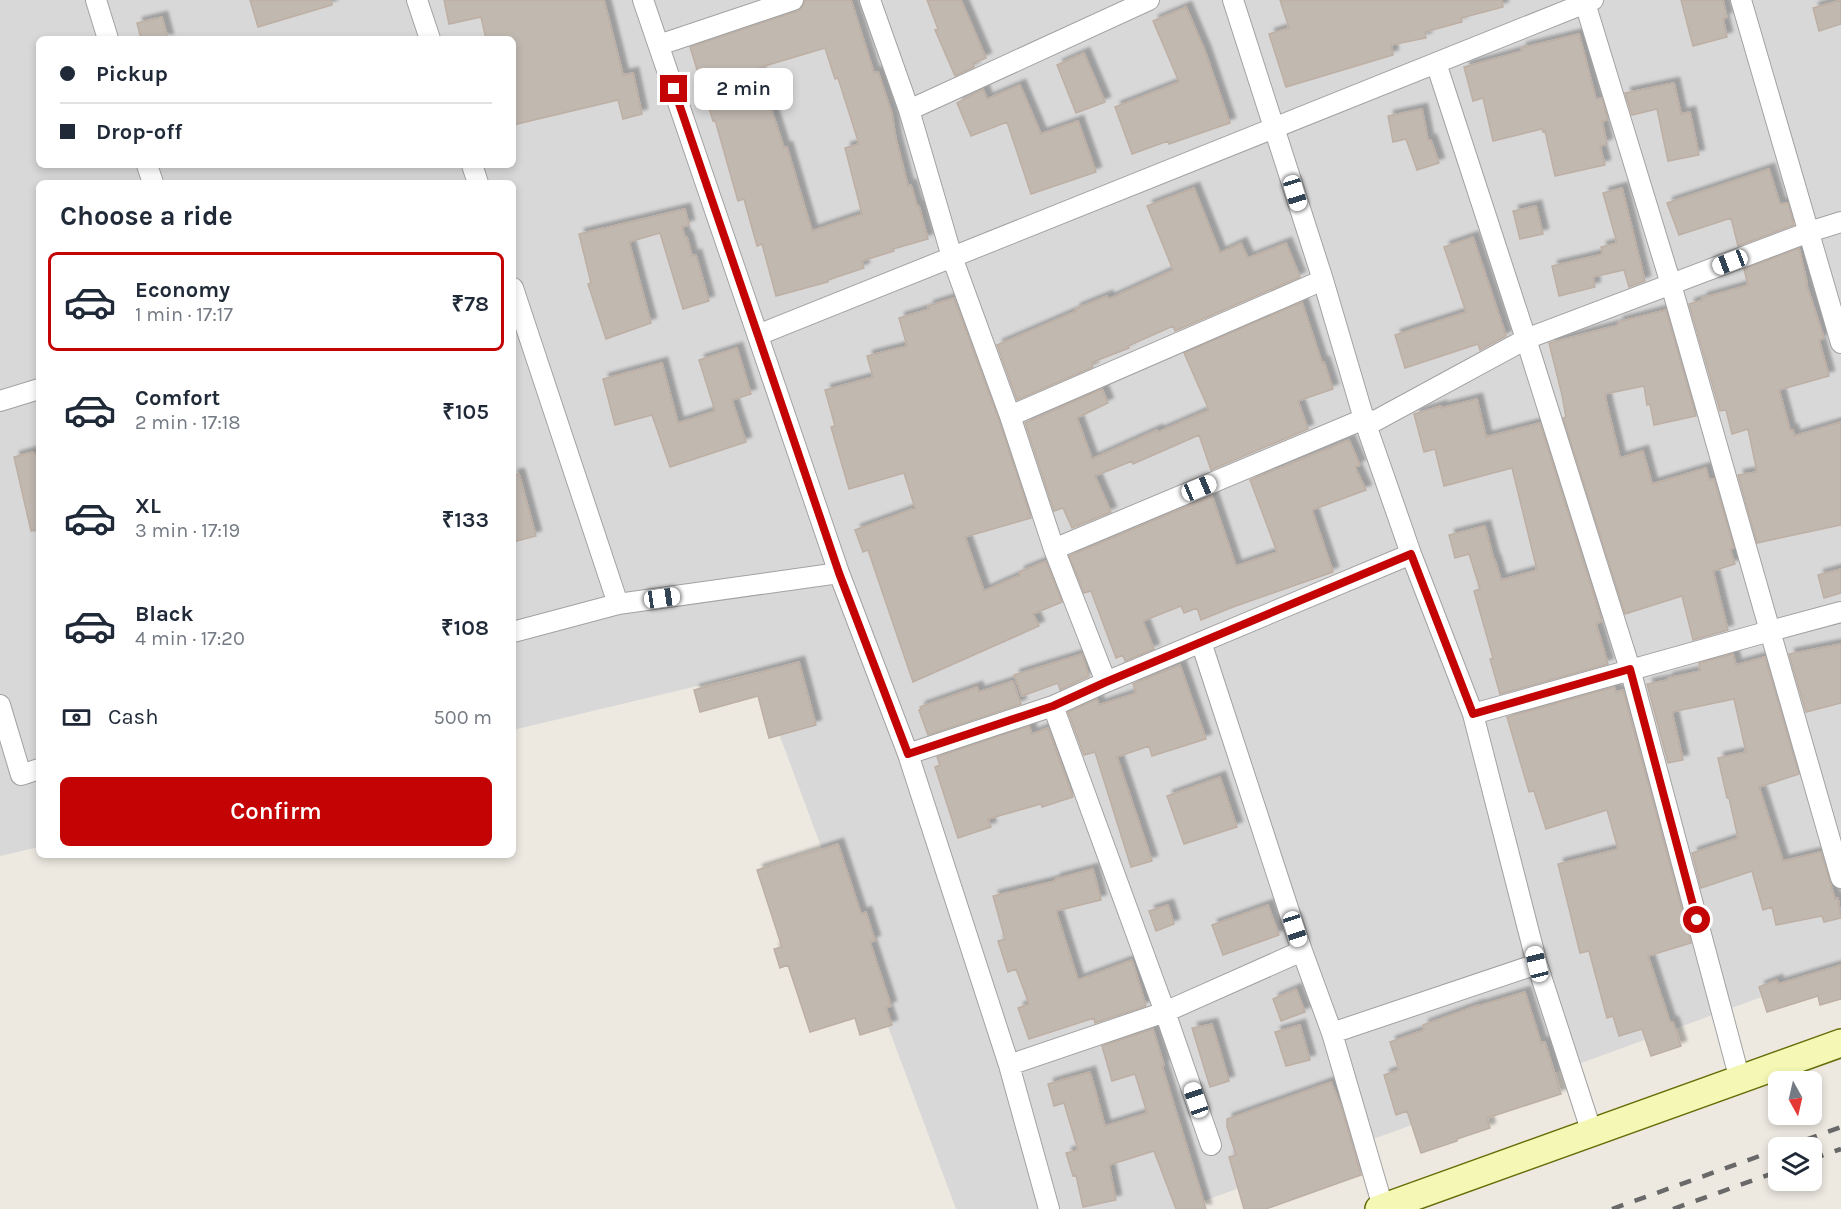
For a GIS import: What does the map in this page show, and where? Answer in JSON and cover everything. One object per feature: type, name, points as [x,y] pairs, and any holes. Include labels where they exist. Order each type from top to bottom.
[{"type":"street","points":[[96,0],[107,36]]},
{"type":"street","points":[[417,0],[429,36]]},
{"type":"street","points":[[644,0],[839,573],[908,754],[1009,1065],[1049,1209]]},
{"type":"street","points":[[659,45],[793,0]]},
{"type":"street","points":[[870,0],[909,110],[952,257],[1010,416],[1054,549],[1106,682]]},
{"type":"street","points":[[909,110],[1149,0]]},
{"type":"street","points":[[1233,0],[1323,280],[1364,419],[1411,554],[1473,714],[1537,964],[1592,1133]]},
{"type":"street","points":[[1741,0],[1841,344]]},
{"type":"street","points":[[758,335],[1589,2],[1841,878]]},
{"type":"street","points":[[1436,63],[1630,669],[1740,1080]]},
{"type":"street","points":[[1054,549],[1364,419],[1375,421],[1526,339],[1841,222]]},
{"type":"street","points":[[1010,416],[1323,280]]},
{"type":"street","points":[[516,297],[618,604]]},
{"type":"street","points":[[0,401],[36,390]]},
{"type":"street","points":[[908,754],[1053,706],[1411,554]]},
{"type":"street","points":[[516,631],[618,604],[839,573]]},
{"type":"street","points":[[1473,714],[1841,612]]},
{"type":"street","points":[[1201,642],[1302,951],[1332,1033],[1381,1208],[1841,1043]]},
{"type":"street","points":[[0,705],[21,775],[36,770]]},
{"type":"street","points":[[1053,706],[1211,1145]]},
{"type":"street","points":[[1009,1065],[1165,1012],[1302,951]]},
{"type":"street","points":[[1332,1033],[1537,964]]},
{"type":"shaded area","points":[[0,0],[1841,0],[1841,968],[1182,1209],[956,1209],[756,672],[516,729],[516,180],[36,180],[36,848],[0,856]]},
{"type":"building","points":[[250,0],[331,0],[332,5],[258,27]]},
{"type":"building","points":[[444,0],[604,0],[623,75],[633,73],[642,114],[623,119],[618,100],[516,124],[516,36],[485,36],[481,17],[449,24]]},
{"type":"building","points":[[805,0],[851,0],[874,73],[878,72],[892,114],[908,186],[911,185],[917,206],[919,206],[928,239],[862,261],[864,268],[828,280],[828,282],[776,296],[762,244],[757,246],[744,199],[738,201],[715,120],[713,121],[690,47],[797,11]],"holes":[[[825,48],[835,79],[838,78],[859,144],[845,148],[862,214],[812,231],[787,147],[784,148],[758,68]]]},
{"type":"building","points":[[927,0],[961,0],[986,58],[973,63],[974,67],[955,76],[935,30],[938,29]]},
{"type":"building","points":[[1280,0],[1502,0],[1503,7],[1461,18],[1462,22],[1425,32],[1426,38],[1391,45],[1393,55],[1286,87],[1269,34],[1289,28]]},
{"type":"building","points":[[1681,0],[1723,0],[1727,17],[1723,19],[1727,37],[1693,46]]},
{"type":"building","points":[[1841,0],[1841,24],[1819,31],[1813,8]]},
{"type":"building","points":[[1186,7],[1205,51],[1230,123],[1132,154],[1115,107],[1179,82],[1153,21]]},
{"type":"building","points":[[162,17],[167,36],[140,36],[137,23]]},
{"type":"building","points":[[1579,34],[1596,99],[1602,98],[1608,120],[1602,121],[1607,144],[1600,146],[1605,165],[1555,176],[1545,131],[1543,132],[1542,129],[1493,141],[1483,98],[1473,101],[1464,67],[1522,51],[1521,48]]},
{"type":"building","points":[[1084,53],[1105,102],[1076,113],[1057,65]]},
{"type":"building","points":[[1674,83],[1681,114],[1690,112],[1699,155],[1668,161],[1657,109],[1632,115],[1625,93]]},
{"type":"building","points":[[1020,85],[1041,134],[1078,121],[1096,172],[1031,194],[1007,122],[971,136],[957,103],[983,89],[987,99]]},
{"type":"building","points":[[1422,109],[1428,140],[1431,140],[1439,163],[1417,170],[1406,139],[1393,142],[1388,116]]},
{"type":"building","points":[[1769,169],[1780,204],[1788,203],[1794,225],[1738,246],[1731,218],[1679,235],[1667,203]]},
{"type":"building","points":[[1194,188],[1220,253],[1241,243],[1248,258],[1286,243],[1300,277],[1175,331],[1173,326],[1128,346],[1129,348],[1093,362],[1093,367],[1017,400],[997,345],[1076,311],[1075,309],[1107,296],[1109,299],[1173,270],[1147,206]]},
{"type":"building","points":[[1622,188],[1645,281],[1629,287],[1624,270],[1593,277],[1595,287],[1559,296],[1552,266],[1603,254],[1601,247],[1617,243],[1603,193]]},
{"type":"building","points":[[1536,206],[1543,234],[1520,239],[1513,211]]},
{"type":"building","points":[[685,209],[689,225],[682,227],[692,256],[696,255],[709,301],[683,309],[660,233],[629,242],[651,323],[606,339],[588,284],[591,283],[579,234]]},
{"type":"building","points":[[1473,237],[1506,336],[1480,350],[1478,344],[1405,368],[1395,335],[1466,312],[1444,247]]},
{"type":"building","points":[[1799,248],[1806,283],[1824,338],[1819,340],[1829,376],[1779,390],[1790,430],[1793,430],[1794,436],[1841,422],[1841,525],[1757,543],[1738,475],[1757,472],[1748,429],[1732,434],[1726,410],[1720,411],[1689,304],[1748,285],[1744,269]]},
{"type":"building","points":[[954,298],[999,420],[1031,518],[965,537],[984,591],[1020,575],[1019,572],[1046,561],[1062,602],[1033,614],[1039,626],[913,682],[868,550],[863,552],[855,530],[915,508],[904,473],[849,489],[831,427],[835,426],[825,390],[873,377],[867,356],[907,346],[899,318]]},
{"type":"building","points":[[1302,302],[1333,389],[1298,401],[1308,429],[1211,470],[1199,435],[1133,464],[1132,461],[1095,476],[1111,512],[1072,528],[1063,508],[1054,511],[1025,423],[1102,389],[1108,403],[1077,418],[1092,459],[1209,410],[1184,353]]},
{"type":"building","points":[[1666,310],[1696,416],[1654,425],[1650,404],[1647,405],[1644,386],[1605,394],[1620,458],[1643,451],[1652,484],[1706,468],[1709,480],[1714,479],[1734,548],[1730,549],[1735,564],[1713,571],[1728,630],[1693,640],[1682,596],[1625,614],[1563,418],[1566,417],[1562,395],[1549,343]]},
{"type":"building","points":[[737,348],[751,394],[732,400],[746,442],[670,467],[652,415],[615,425],[603,379],[662,363],[678,423],[715,411],[699,360]]},
{"type":"building","points":[[1477,399],[1486,437],[1540,423],[1602,621],[1596,624],[1608,664],[1500,694],[1490,659],[1493,658],[1474,591],[1480,589],[1469,554],[1455,558],[1449,535],[1485,526],[1501,580],[1537,570],[1512,468],[1444,486],[1435,449],[1424,452],[1414,414]]},
{"type":"building","points":[[1349,440],[1360,465],[1355,467],[1366,490],[1312,510],[1333,572],[1201,620],[1197,608],[1184,613],[1181,606],[1143,621],[1154,649],[1125,661],[1123,655],[1116,658],[1091,591],[1084,593],[1069,556],[1212,496],[1236,566],[1277,552],[1250,480]]},
{"type":"building","points":[[33,452],[36,454],[36,530],[31,531],[14,457]]},
{"type":"building","points":[[516,474],[519,474],[536,536],[516,541]]},
{"type":"building","points":[[1841,569],[1841,593],[1824,598],[1818,575]]},
{"type":"building","points":[[1841,644],[1841,703],[1806,712],[1789,654]]},
{"type":"building","points":[[1082,654],[1089,676],[1060,690],[1058,683],[1022,696],[1014,675]]},
{"type":"building","points":[[1733,654],[1736,665],[1765,657],[1799,774],[1759,787],[1783,861],[1821,852],[1835,899],[1838,898],[1841,918],[1824,922],[1822,916],[1776,925],[1772,907],[1763,910],[1752,871],[1701,888],[1692,853],[1738,838],[1718,758],[1746,752],[1734,699],[1672,712],[1683,760],[1668,763],[1647,684],[1700,671],[1699,663]]},
{"type":"building","points":[[799,662],[816,725],[769,738],[758,696],[700,712],[694,690]]},
{"type":"building","points":[[1180,665],[1206,739],[1152,756],[1149,746],[1117,757],[1152,861],[1131,867],[1095,752],[1084,755],[1068,712],[1097,699],[1099,705],[1136,693],[1133,684]]},
{"type":"building","points":[[1013,681],[1021,704],[928,735],[920,707],[977,687],[979,692]]},
{"type":"building","points":[[1614,687],[1616,692],[1623,690],[1691,943],[1648,956],[1670,1022],[1673,1022],[1681,1046],[1651,1056],[1642,1029],[1619,1036],[1613,1016],[1607,1018],[1589,951],[1580,953],[1558,864],[1618,849],[1607,810],[1546,829],[1534,791],[1529,792],[1507,717]]},
{"type":"building","points":[[1029,726],[1032,734],[1048,728],[1073,797],[1042,807],[1041,804],[988,819],[991,827],[958,838],[935,767],[940,765],[937,757]]},
{"type":"building","points":[[1220,777],[1237,827],[1184,844],[1167,796]]},
{"type":"building","points":[[838,844],[861,914],[866,912],[875,941],[870,942],[891,1006],[886,1008],[892,1025],[860,1035],[855,1018],[810,1032],[788,965],[780,968],[774,949],[782,947],[757,870]]},
{"type":"building","points":[[1093,869],[1101,900],[1056,911],[1078,980],[1132,960],[1146,1006],[1095,1023],[1094,1018],[1029,1039],[1018,1008],[1029,1004],[1016,969],[1008,972],[998,941],[1005,939],[993,896]]},
{"type":"building","points":[[1168,905],[1174,924],[1156,931],[1149,911]]},
{"type":"building","points":[[1268,905],[1279,935],[1223,955],[1212,925]]},
{"type":"building","points":[[1841,965],[1841,999],[1820,1005],[1818,996],[1767,1012],[1759,987],[1777,980],[1778,984]]},
{"type":"building","points":[[1296,989],[1305,1012],[1281,1021],[1273,999]]},
{"type":"building","points":[[1525,992],[1541,1043],[1545,1042],[1561,1094],[1487,1118],[1490,1128],[1421,1153],[1407,1111],[1396,1115],[1384,1075],[1399,1070],[1390,1042],[1424,1030],[1423,1025],[1478,1005]]},
{"type":"building","points":[[1212,1024],[1229,1081],[1210,1087],[1192,1028]]},
{"type":"building","points":[[1300,1025],[1310,1060],[1286,1066],[1275,1032]]},
{"type":"building","points":[[1153,1029],[1164,1065],[1162,1066],[1206,1209],[1176,1209],[1154,1151],[1109,1165],[1116,1200],[1083,1207],[1076,1175],[1073,1176],[1066,1153],[1078,1150],[1064,1103],[1054,1106],[1048,1084],[1090,1072],[1105,1126],[1147,1113],[1135,1074],[1112,1081],[1102,1046]]},
{"type":"building","points":[[1331,1082],[1341,1106],[1361,1175],[1266,1209],[1244,1209],[1229,1157],[1236,1155],[1227,1127],[1227,1119]]},
{"type":"railway","points":[[1813,1137],[1841,1127]]},
{"type":"railway","points":[[1822,1156],[1841,1149]]},
{"type":"railway","points":[[1612,1209],[1768,1153]]},
{"type":"railway","points":[[1673,1209],[1768,1175]]},
{"type":"route","points":[[674,89],[839,573],[908,754],[1053,706],[1411,554],[1473,714],[1630,669],[1697,920]]}]
